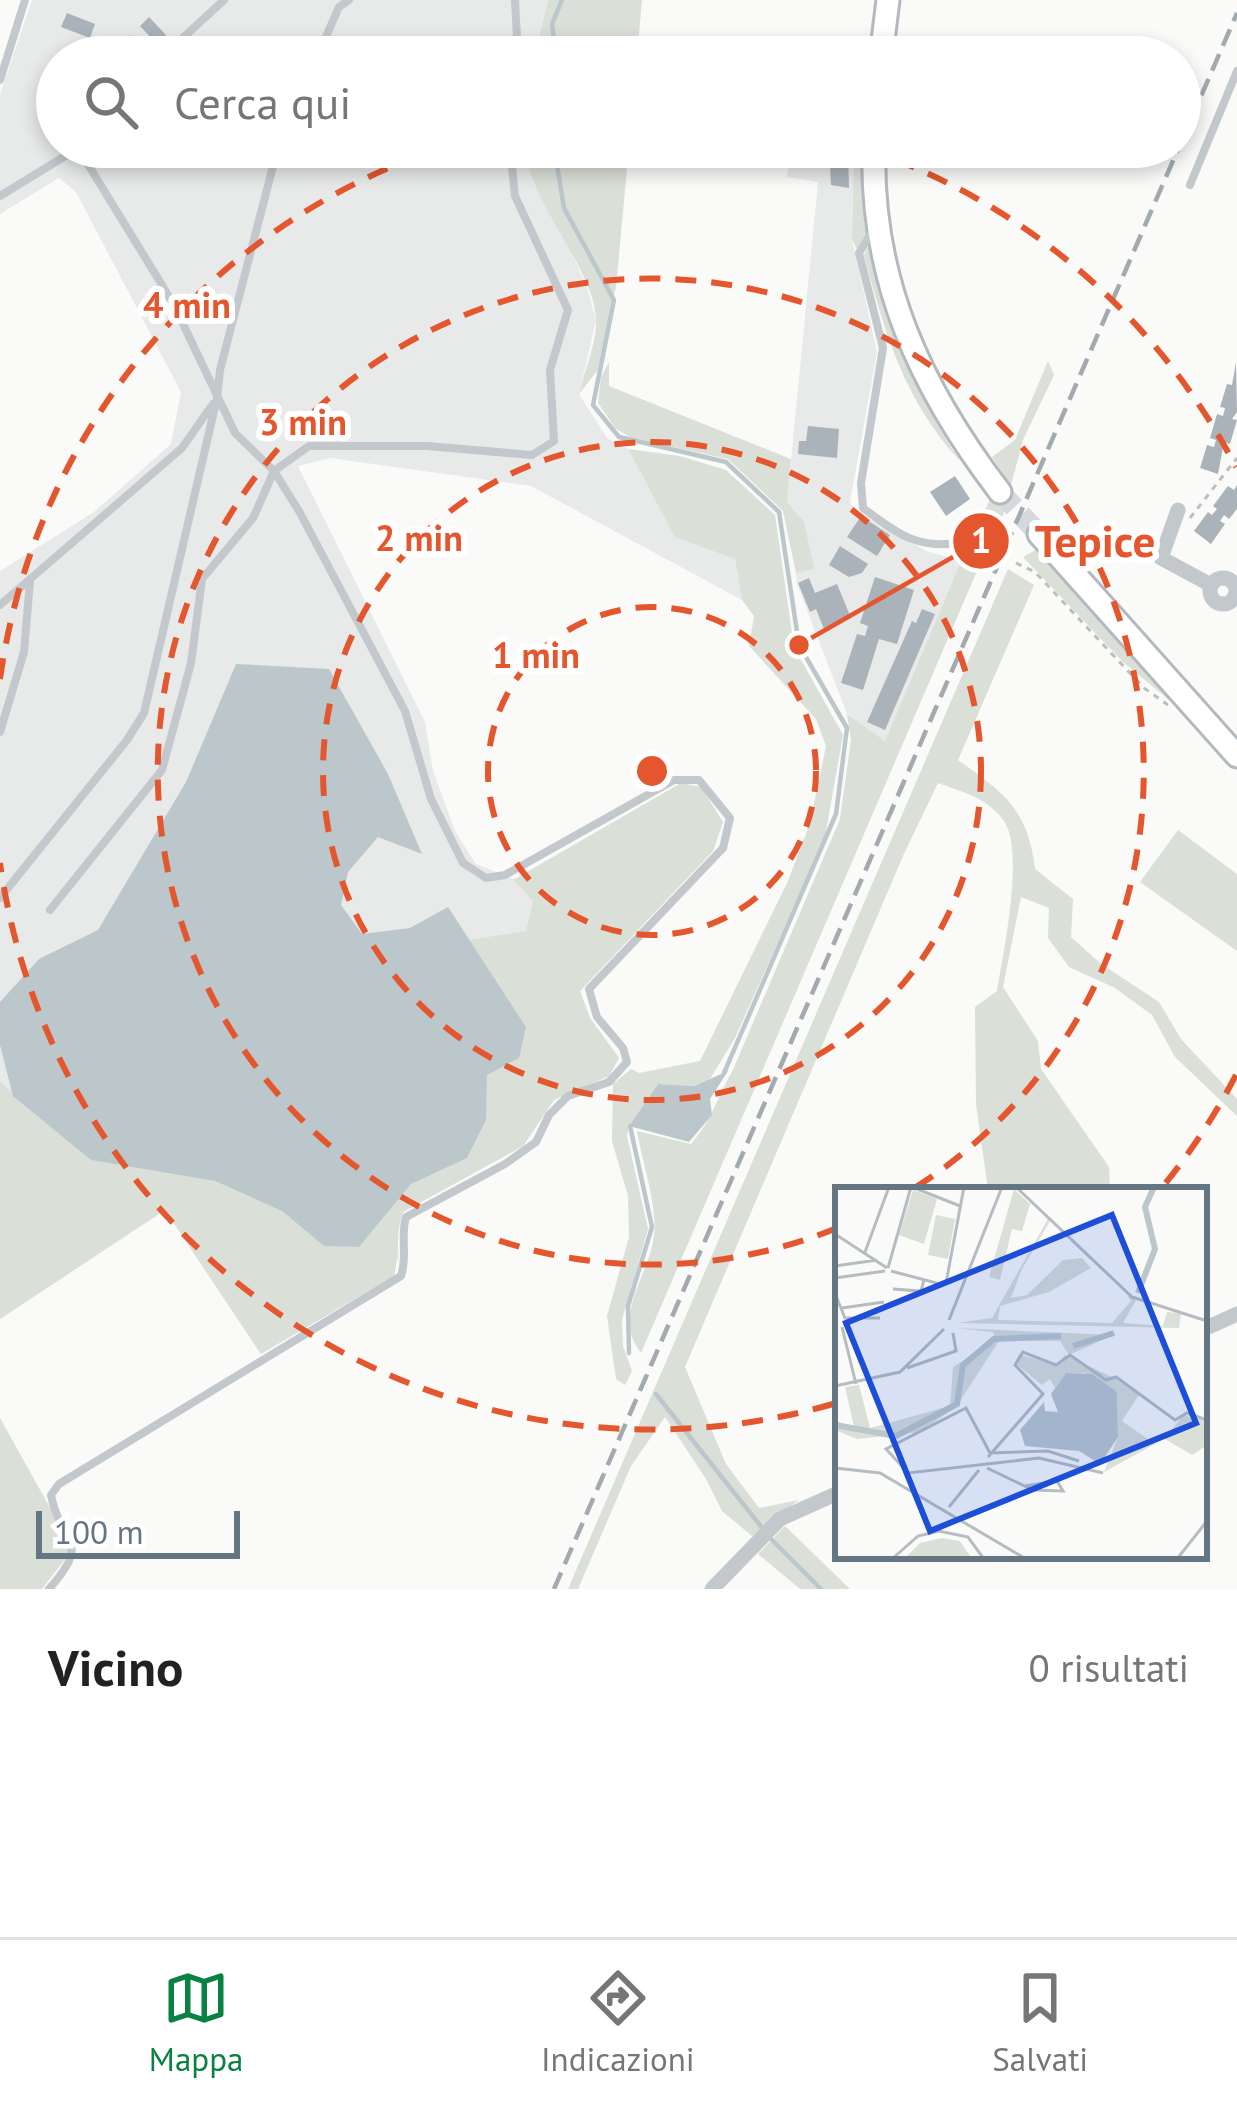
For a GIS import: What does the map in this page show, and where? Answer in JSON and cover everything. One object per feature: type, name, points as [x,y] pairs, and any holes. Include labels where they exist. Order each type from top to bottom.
[{"type":"main road","points":[[884,36],[888,0]]},
{"type":"main road","points":[[875,168],[890,283],[929,386],[956,435],[1000,492]]},
{"type":"main road","points":[[1039,534],[1237,756]]},
{"type":"street","points":[[1178,510],[1161,558],[1211,585]]},
{"type":"street","points":[[1233,575],[1236,598],[1225,605],[1216,603],[1210,596],[1211,585],[1233,575]]},
{"type":"street","points":[[1207,1328],[1237,1314]]},
{"type":"street","points":[[712,1589],[780,1519],[835,1494]]},
{"type":"lane","points":[[0,80],[25,0]]},
{"type":"lane","points":[[185,36],[224,0]]},
{"type":"lane","points":[[327,36],[340,7],[349,0]]},
{"type":"lane","points":[[514,0],[517,36]]},
{"type":"lane","points":[[1201,158],[1237,71]]},
{"type":"lane","points":[[0,196],[46,168]]},
{"type":"lane","points":[[49,1589],[73,1562],[73,1548],[51,1495],[59,1484],[401,1276],[406,1260],[402,1232],[406,1217],[505,1164],[536,1142],[549,1114],[568,1096],[609,1082],[618,1072],[626,1062],[623,1048],[598,1017],[589,989],[723,848],[730,818],[699,780],[674,780],[505,875],[486,878],[463,862],[431,799],[405,711],[299,511],[274,472],[235,433],[172,303],[91,168]]},
{"type":"lane","points":[[0,898],[127,740],[144,712],[218,398],[220,370],[273,168]]},
{"type":"lane","points":[[50,910],[162,770],[191,663],[202,579],[253,518],[274,472],[309,446],[428,446],[532,455],[554,441],[550,370],[568,310],[515,196],[512,168]]},
{"type":"lane","points":[[1190,185],[1197,168]]},
{"type":"lane","points":[[879,221],[859,253],[883,348],[861,483],[863,508],[893,530],[930,547],[956,543],[963,531]]},
{"type":"lane","points":[[0,605],[182,448],[218,398]]},
{"type":"lane","points":[[0,732],[23,652],[30,579]]},
{"type":"path","points":[[1170,531],[1189,520],[1237,458]]},
{"type":"path","points":[[956,543],[983,549]]},
{"type":"path","points":[[1016,563],[1035,572],[1144,688],[1167,705],[1198,714]]},
{"type":"shaded area","points":[[32,0],[548,0],[539,36],[36,36],[36,168],[532,168],[587,287],[596,320],[579,394],[607,438],[628,449],[675,536],[735,559],[742,600],[531,486],[330,458],[298,466],[425,722],[433,771],[455,831],[476,864],[514,879],[681,783],[723,822],[713,851],[580,991],[590,1018],[619,1058],[609,1076],[554,1100],[523,1146],[403,1212],[397,1228],[399,1259],[261,1354],[165,1210],[0,1319],[0,571],[94,512],[171,444],[181,392],[76,192],[59,178],[0,214],[0,94]]},
{"type":"shaded area","points":[[548,0],[642,0],[639,36],[539,36]]},
{"type":"shaded area","points":[[530,168],[627,168],[616,287],[597,371],[579,394],[594,338],[593,301]]},
{"type":"shaded area","points":[[788,168],[854,168],[852,239],[877,352],[850,502],[855,510],[926,551],[961,561],[885,741],[847,714],[797,584],[796,573],[813,569],[787,502],[818,182],[787,177]]},
{"type":"shaded area","points":[[854,168],[863,168],[869,233],[857,250],[852,239]]},
{"type":"shaded area","points":[[870,242],[883,300],[903,356],[960,461],[924,414],[899,365],[864,255]]},
{"type":"shaded area","points":[[1048,361],[1054,375],[1023,440],[1011,485],[992,457],[1015,440]]},
{"type":"shaded area","points":[[609,362],[609,386],[791,459],[787,502],[804,522],[814,569],[796,573],[783,511],[728,459],[631,438],[615,428],[598,403],[601,377]]},
{"type":"shaded area","points":[[628,449],[680,456],[726,470],[775,515],[794,647],[843,735],[825,837],[735,1038],[710,1079],[693,1086],[658,1084],[629,1126],[627,1136],[648,1229],[622,1320],[623,1346],[632,1371],[625,1385],[616,1379],[607,1316],[629,1237],[628,1196],[612,1141],[613,1084],[631,1069],[639,1073],[700,1061],[788,881],[810,823],[826,746],[816,719],[749,646],[754,616],[742,600],[735,559],[675,537]]},
{"type":"shaded area","points":[[991,497],[1007,505],[989,548],[971,540]]},
{"type":"shaded area","points":[[1038,549],[1174,704],[1124,663],[1023,557]]},
{"type":"shaded area","points":[[975,554],[983,557],[641,1353],[633,1339],[631,1310],[655,1225],[637,1131],[691,1144],[705,1125],[840,819],[851,740],[847,714],[885,741],[961,561]]},
{"type":"shaded area","points":[[1008,569],[1034,585],[958,760],[1011,804],[1026,831],[1035,869],[1073,899],[1071,937],[1100,963],[1159,1002],[1181,1039],[1237,1099],[1237,1116],[1175,1057],[1152,1015],[1115,988],[1069,967],[1048,938],[1049,908],[1021,897],[1003,987],[1038,1041],[1041,1069],[1109,1167],[1110,1187],[988,1187],[976,1104],[975,1007],[997,991],[1011,904],[1013,855],[998,813],[938,783],[685,1367],[726,1464],[759,1508],[799,1500],[752,1536],[722,1511],[665,1417],[631,1466],[578,1589],[568,1589]]},
{"type":"shaded area","points":[[236,664],[329,669],[388,774],[422,854],[378,837],[348,872],[341,905],[362,934],[410,928],[448,907],[526,1027],[519,1058],[487,1075],[486,1120],[467,1158],[411,1184],[359,1247],[324,1246],[282,1211],[215,1181],[91,1160],[13,1096],[0,1045],[0,1002],[39,959],[98,930],[186,782]]},
{"type":"shaded area","points":[[681,783],[701,787],[723,822],[713,851],[580,991],[590,1018],[619,1058],[609,1076],[554,1100],[523,1146],[403,1212],[394,1276],[261,1354],[165,1210],[0,1319],[0,1082],[91,1160],[215,1181],[282,1211],[324,1246],[359,1247],[411,1184],[467,1158],[486,1120],[487,1075],[526,1027],[469,940],[526,931],[533,901],[514,880]]},
{"type":"shaded area","points":[[1178,830],[1237,874],[1237,951],[1140,882]]},
{"type":"shaded area","points":[[728,1071],[710,1099],[712,1115],[689,1142],[629,1126],[658,1084],[694,1086]]},
{"type":"shaded area","points":[[0,1418],[68,1540],[69,1554],[42,1589],[0,1589]]},
{"type":"shaded area","points":[[785,1526],[850,1589],[800,1589],[758,1554]]},
{"type":"building","points":[[67,13],[95,24],[91,36],[61,27]]},
{"type":"building","points":[[149,17],[166,35],[149,36],[140,26]]},
{"type":"building","points":[[830,168],[849,168],[849,188],[831,185]]},
{"type":"building","points":[[1236,362],[1237,412],[1232,419],[1237,420],[1230,444],[1224,442],[1218,474],[1200,468],[1207,445],[1214,447],[1216,440],[1210,438],[1217,414],[1223,416],[1225,408],[1220,407],[1227,384],[1232,385]]},
{"type":"building","points":[[808,426],[839,429],[837,458],[798,454]]},
{"type":"building","points":[[955,476],[970,499],[946,516],[930,492]]},
{"type":"building","points":[[1237,485],[1237,509],[1229,519],[1224,515],[1220,521],[1225,524],[1211,544],[1194,531],[1208,512],[1212,515],[1217,509],[1213,506],[1228,486],[1234,490]]},
{"type":"building","points":[[861,516],[890,535],[877,556],[847,537]]},
{"type":"building","points":[[840,546],[868,564],[862,573],[849,577],[829,565]]},
{"type":"building","points":[[875,577],[914,590],[897,644],[879,639],[863,690],[841,683],[857,634],[865,636],[868,626],[860,623]]},
{"type":"building","points":[[809,578],[815,593],[837,584],[851,618],[824,629],[816,609],[810,612],[798,583]]},
{"type":"building","points":[[922,609],[935,614],[885,730],[867,722],[912,621],[916,623]]},
{"type":"waterway","points":[[553,36],[552,24],[562,0]]},
{"type":"waterway","points":[[557,168],[564,208],[614,300],[593,405],[619,437],[726,462],[779,512],[799,645],[847,728],[836,814],[724,1073]]},
{"type":"waterway","points":[[629,1353],[628,1306],[652,1227],[630,1126]]},
{"type":"waterway","points":[[656,1394],[763,1529]]},
{"type":"waterway","points":[[770,1538],[821,1589]]},
{"type":"tunnel","points":[[1000,492],[1039,534]]},
{"type":"railway","points":[[1201,96],[1237,13]]},
{"type":"railway","points":[[554,1589],[1170,168]]},
{"type":"place","name":"Tepice","points":[[799,645]]}]
